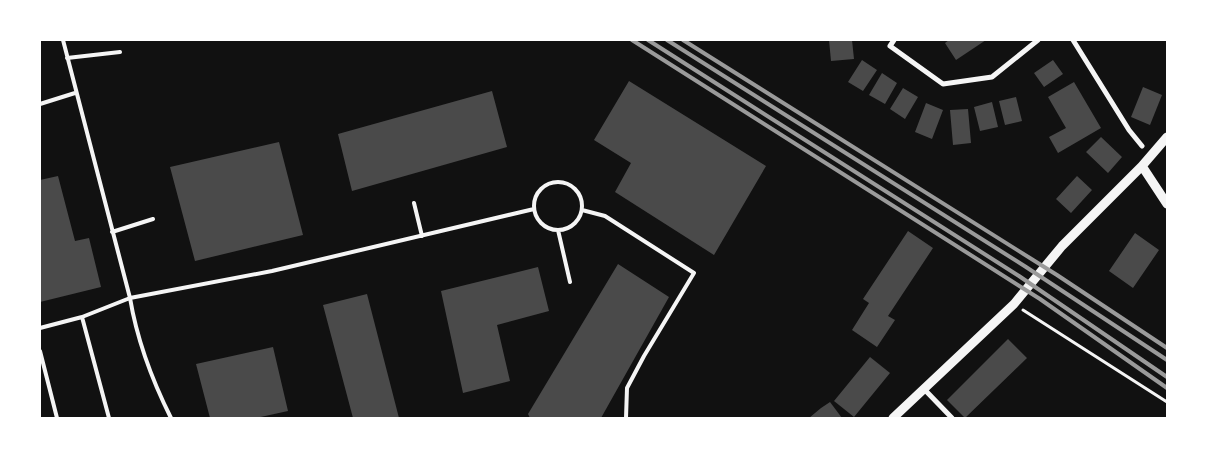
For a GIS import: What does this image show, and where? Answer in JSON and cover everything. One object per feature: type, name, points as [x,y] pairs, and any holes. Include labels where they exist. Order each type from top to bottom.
[{"type":"street","points":[[894,40],[890,46],[943,84],[992,77],[1038,40]]},
{"type":"street","points":[[1073,40],[1129,130],[1142,146]]},
{"type":"street","points":[[893,418],[1014,304],[1062,246],[1142,166],[1167,138]]},
{"type":"street","points":[[1142,166],[1167,204]]},
{"type":"street","points":[[924,389],[952,418]]},
{"type":"lane","points":[[63,40],[75,93],[130,298],[133,316],[153,380],[171,418]]},
{"type":"lane","points":[[67,58],[120,52]]},
{"type":"lane","points":[[40,104],[75,93]]},
{"type":"lane","points":[[551,183],[570,184],[576,189],[582,201],[582,210],[576,223],[566,229],[558,230],[546,227],[540,222],[534,209],[534,201],[538,192],[544,186],[551,183]]},
{"type":"lane","points":[[414,204],[422,236]]},
{"type":"lane","points":[[40,328],[82,317],[130,298],[272,271],[534,209]]},
{"type":"lane","points":[[582,210],[605,216],[694,273],[627,388],[626,418]]},
{"type":"lane","points":[[112,232],[153,218]]},
{"type":"lane","points":[[558,230],[570,282]]},
{"type":"lane","points":[[82,317],[109,418]]},
{"type":"lane","points":[[40,351],[57,418]]},
{"type":"path","points":[[1014,304],[1167,402]]},
{"type":"building","points":[[829,40],[852,40],[854,59],[831,61]]},
{"type":"building","points":[[949,40],[986,40],[956,60],[945,43]]},
{"type":"building","points":[[862,60],[877,70],[863,91],[848,82]]},
{"type":"building","points":[[1053,60],[1063,74],[1044,87],[1034,73]]},
{"type":"building","points":[[882,73],[897,83],[885,104],[869,95]]},
{"type":"building","points":[[629,81],[766,166],[714,255],[615,192],[631,163],[594,140]]},
{"type":"building","points":[[1074,82],[1101,128],[1058,153],[1049,137],[1066,128],[1048,97]]},
{"type":"building","points":[[1143,87],[1162,95],[1150,125],[1131,117]]},
{"type":"building","points":[[903,88],[918,97],[905,119],[890,109]]},
{"type":"building","points":[[492,91],[507,147],[352,191],[338,134]]},
{"type":"building","points":[[1016,97],[1022,121],[1005,125],[999,101]]},
{"type":"building","points":[[992,102],[998,127],[980,131],[974,107]]},
{"type":"building","points":[[926,103],[943,110],[932,139],[915,132]]},
{"type":"building","points":[[968,109],[971,143],[953,145],[950,110]]},
{"type":"building","points":[[1101,137],[1122,157],[1108,173],[1086,152]]},
{"type":"building","points":[[279,142],[303,235],[195,261],[170,167]]},
{"type":"building","points":[[58,176],[75,241],[89,238],[101,287],[40,302],[40,180]]},
{"type":"building","points":[[1077,176],[1092,190],[1071,213],[1056,199]]},
{"type":"building","points":[[908,231],[933,248],[888,316],[895,320],[877,347],[852,330],[869,303],[863,299]]},
{"type":"building","points":[[1135,233],[1159,250],[1133,288],[1109,271]]},
{"type":"building","points":[[618,264],[669,297],[601,418],[530,418],[528,414]]},
{"type":"building","points":[[538,267],[549,311],[497,325],[510,381],[463,393],[441,291]]},
{"type":"building","points":[[367,294],[399,418],[353,418],[323,305]]},
{"type":"building","points":[[1008,339],[1027,358],[965,418],[947,400]]},
{"type":"building","points":[[273,347],[288,411],[256,418],[210,418],[196,364]]},
{"type":"building","points":[[870,357],[890,373],[854,417],[834,401]]},
{"type":"building","points":[[830,402],[842,418],[809,418],[821,408]]},
{"type":"railway","points":[[632,40],[1040,299],[1167,388]]},
{"type":"railway","points":[[648,40],[1019,276],[1167,377]]},
{"type":"railway","points":[[667,40],[1026,267],[1167,360]]},
{"type":"railway","points":[[683,40],[1057,275],[1167,348]]}]
